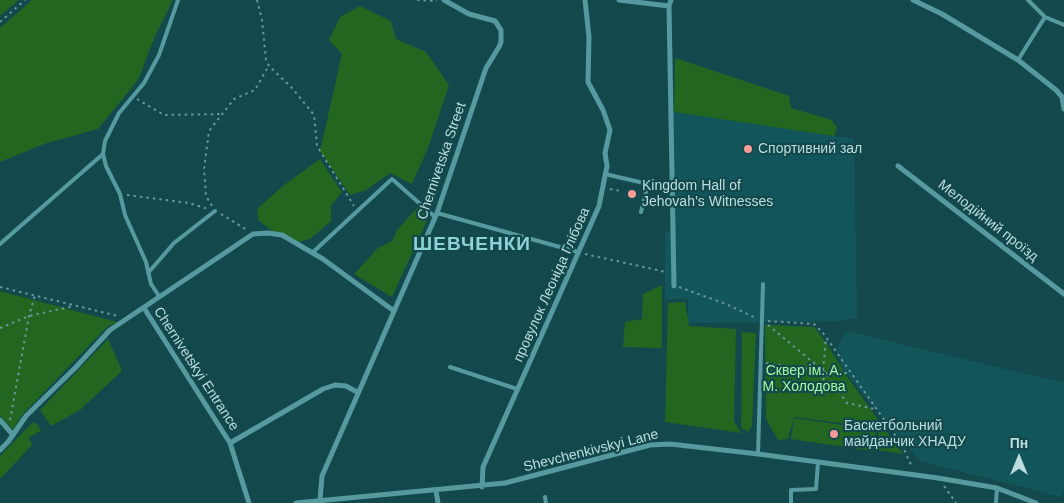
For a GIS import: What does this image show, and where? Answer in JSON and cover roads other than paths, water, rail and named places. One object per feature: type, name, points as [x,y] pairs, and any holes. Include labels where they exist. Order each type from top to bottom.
[{"type":"street","name":"Chernivetska Street","points":[[320,500],[322,476],[357,392],[436,215],[486,68],[499,47],[502,36],[502,30],[495,21],[469,14],[445,0]]},
{"type":"street","name":"провулок Леоніда Глібова","points":[[482,486],[483,467],[599,206],[603,188],[607,166],[605,153],[610,130],[603,110],[588,82],[589,37],[585,0]]},
{"type":"street","points":[[619,0],[670,3],[674,286]]},
{"type":"street","points":[[913,0],[942,14],[1018,60],[1063,96],[1064,109]]},
{"type":"street","name":"Мелодійний проїзд","points":[[898,166],[1064,294]]},
{"type":"street","points":[[0,450],[26,416],[76,367],[110,330],[253,234],[268,233],[282,235],[312,253],[394,312]]},
{"type":"street","name":"Chernivetskyi Entrance","points":[[144,308],[230,443],[249,503]]},
{"type":"street","name":"Chernivetskyi Entrance","points":[[230,443],[322,389],[335,385],[346,386],[357,392]]},
{"type":"street","points":[[0,420],[13,435]]},
{"type":"street","name":"Shevchenkivskyi Lane","points":[[296,503],[504,483],[650,445],[670,444],[938,478],[997,488],[1036,503]]},
{"type":"street","points":[[436,491],[438,503]]},
{"type":"lane","points":[[159,296],[151,284],[146,262],[124,215],[120,194],[106,166],[103,154],[105,141],[119,113],[144,83],[159,55],[178,0]]},
{"type":"lane","points":[[1028,0],[1045,17],[1064,25]]},
{"type":"lane","points":[[1018,60],[1045,17]]},
{"type":"lane","points":[[0,244],[103,154]]},
{"type":"lane","points":[[605,174],[648,184],[641,212]]},
{"type":"lane","points":[[312,253],[392,179],[436,215],[578,252]]},
{"type":"lane","points":[[148,273],[174,242],[215,211]]},
{"type":"lane","points":[[758,454],[764,284]]},
{"type":"lane","points":[[450,367],[517,389]]},
{"type":"lane","points":[[791,503],[791,490],[816,489],[818,462]]},
{"type":"lane","points":[[996,503],[997,488]]},
{"type":"lane","points":[[359,497],[362,503]]},
{"type":"lane","points":[[545,497],[546,503]]},
{"type":"place","name":"Спортивний зал","points":[[748,149]]},
{"type":"place","name":"Kingdom Hall of Jehovah’s Witnesses","points":[[632,194]]},
{"type":"place","name":"Баскетбольний майданчик ХНАДУ","points":[[834,434]]},
{"type":"district","name":"ШЕВЧЕНКИ","points":[[472,245]]},
{"type":"park label","name":"Сквер ім. А. М. Холодова","points":[[804,380]]}]
